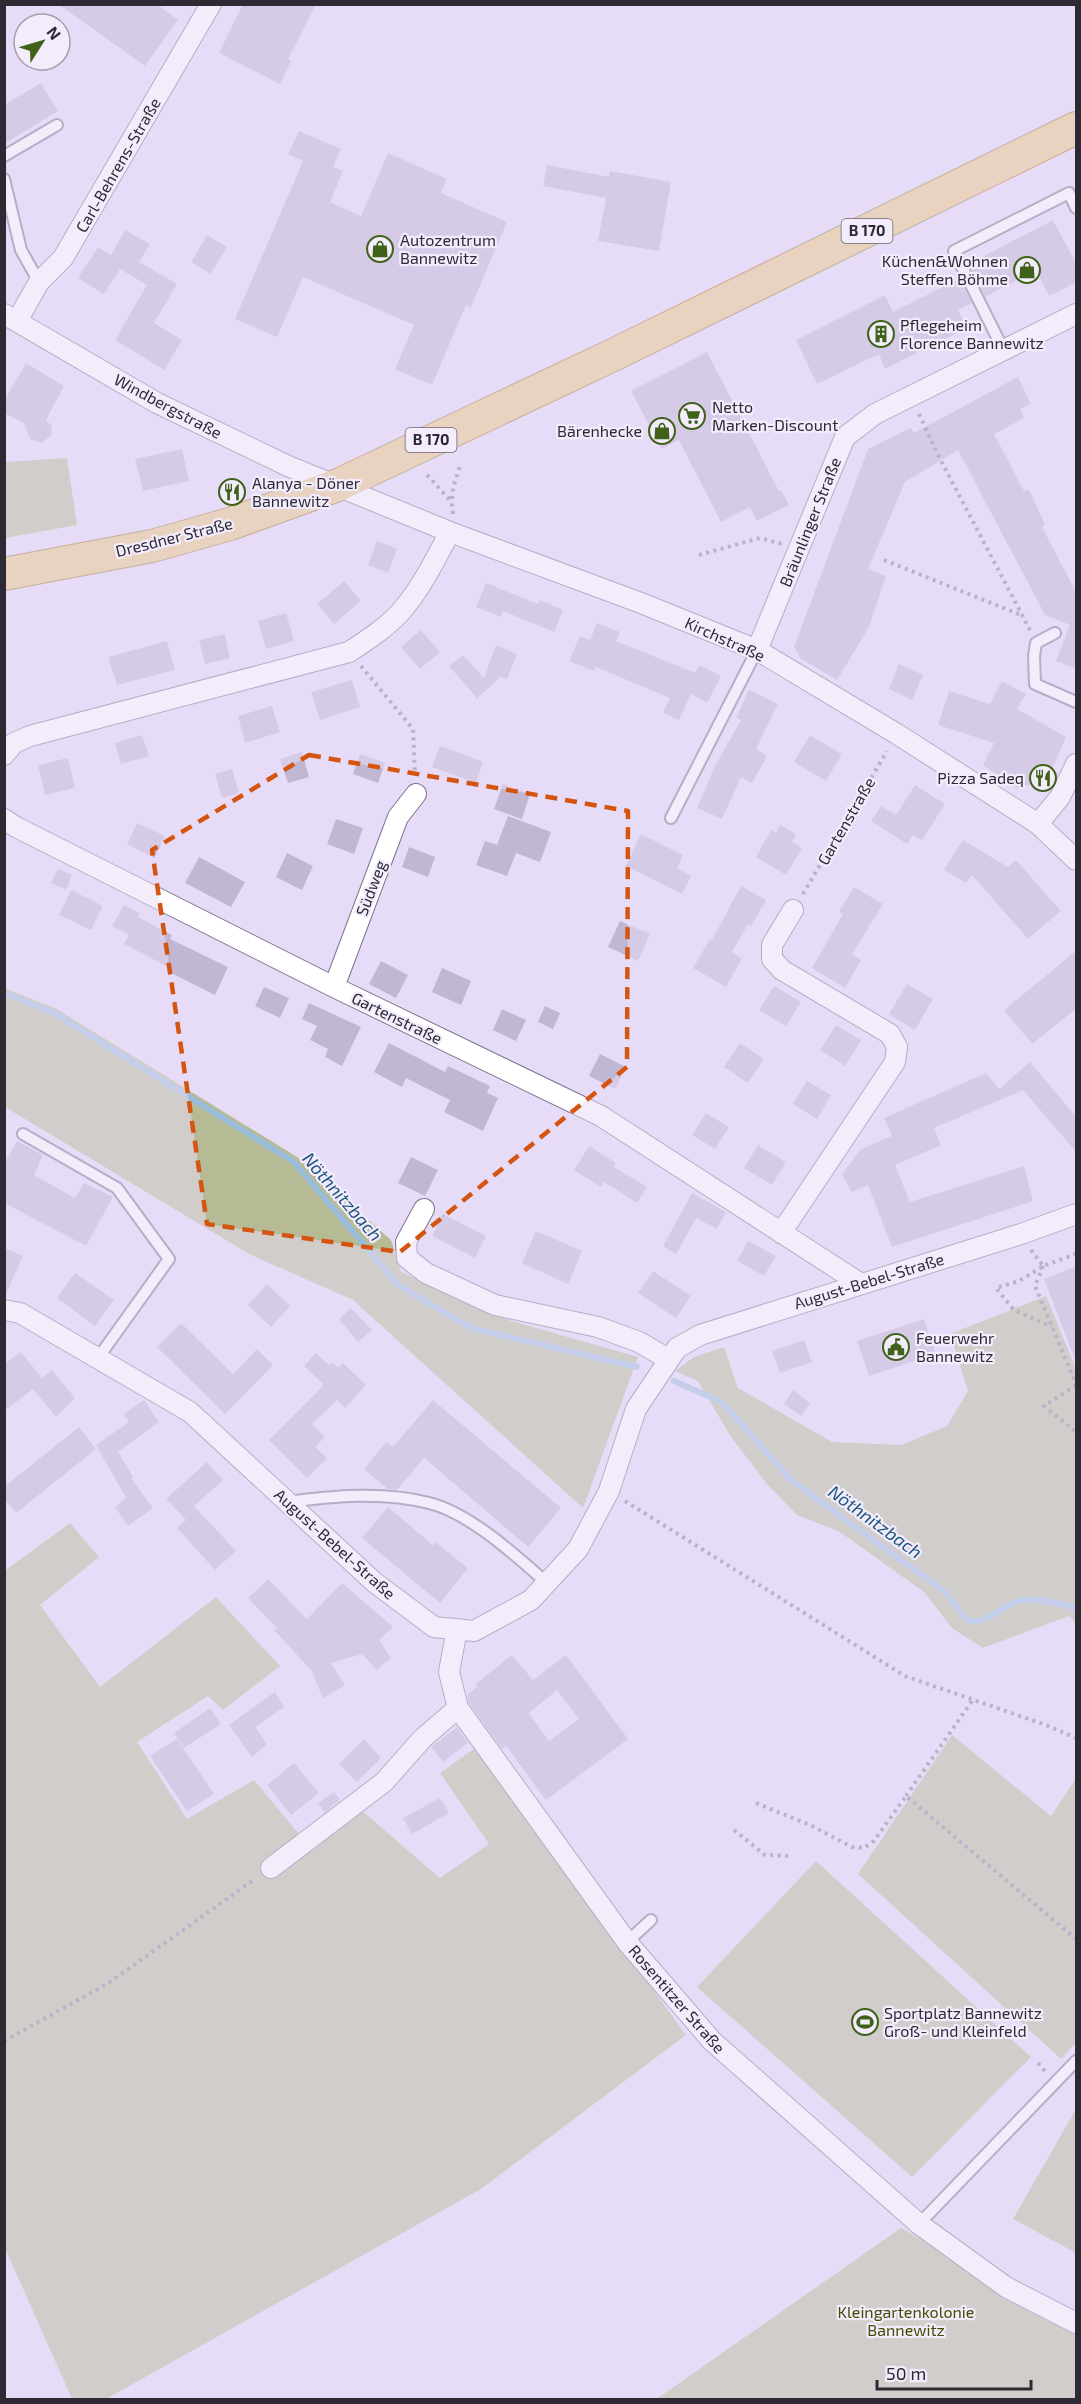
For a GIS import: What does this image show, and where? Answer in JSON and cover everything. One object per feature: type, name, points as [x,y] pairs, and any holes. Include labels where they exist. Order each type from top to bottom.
[{"type":"main road","name":"B 170","points":[[338,485],[613,355],[1077,128]]},
{"type":"main road","name":"Dresdner Straße","points":[[4,574],[152,546],[230,524],[338,485]]},
{"type":"street","name":"Carl-Behrens-Straße","points":[[11,317],[39,282],[63,258],[212,4]]},
{"type":"street","name":"Bräunlinger Straße","points":[[757,650],[845,437],[875,414],[1077,314]]},
{"type":"street","name":"Windbergstraße","points":[[11,317],[157,403],[278,461],[338,485]]},
{"type":"street","name":"Kirchstraße","points":[[338,485],[450,532],[641,603],[757,650],[897,734],[1038,824],[1077,860]]},
{"type":"street","points":[[4,755],[14,743],[30,736],[349,652],[382,630],[404,608],[426,577],[450,532]]},
{"type":"street","points":[[1038,824],[1060,797],[1077,764]]},
{"type":"street","name":"Südweg","points":[[333,987],[398,817],[416,794]]},
{"type":"street","name":"Gartenstraße","points":[[4,819],[333,987],[601,1116],[861,1284]]},
{"type":"street","points":[[782,1233],[896,1062],[897,1047],[890,1035],[782,970],[772,959],[772,945],[793,910]]},
{"type":"street","points":[[424,1209],[406,1242],[407,1258],[426,1273],[495,1305],[598,1327],[639,1342],[668,1359]]},
{"type":"street","name":"August-Bebel-Straße","points":[[4,1310],[20,1313],[190,1412],[382,1589],[435,1627],[474,1631],[531,1600],[578,1550],[609,1491],[636,1409],[676,1348],[700,1335],[1021,1234],[1077,1214]]},
{"type":"street","name":"Rosentitzer Straße","points":[[457,1629],[449,1672],[458,1708],[627,1942],[712,2041],[905,2202],[919,2224],[1006,2287],[1077,2323]]},
{"type":"street","points":[[271,1868],[384,1782],[423,1738],[458,1708]]},
{"type":"lane","points":[[4,156],[57,126]]},
{"type":"lane","points":[[4,178],[21,250],[39,282]]},
{"type":"lane","points":[[1005,351],[954,251],[1069,194],[1077,208]]},
{"type":"lane","points":[[1055,633],[1036,643],[1035,684],[1077,702]]},
{"type":"lane","points":[[671,818],[757,650]]},
{"type":"lane","points":[[23,1134],[117,1188],[169,1259],[98,1358]]},
{"type":"lane","points":[[287,1502],[330,1497],[381,1497],[430,1503],[451,1512],[496,1540],[547,1583]]},
{"type":"lane","points":[[627,1942],[651,1920]]},
{"type":"lane","points":[[919,2224],[1077,2061]]},
{"type":"path","points":[[911,396],[936,450],[1036,643]]},
{"type":"path","points":[[450,532],[454,521],[451,501],[460,466]]},
{"type":"path","points":[[427,475],[451,501]]},
{"type":"path","points":[[699,555],[760,538],[799,548]]},
{"type":"path","points":[[884,560],[1022,615]]},
{"type":"path","points":[[349,652],[412,729],[416,794]]},
{"type":"path","name":"Gartenstraße","points":[[793,910],[897,734]]},
{"type":"path","points":[[1021,1234],[1043,1266]]},
{"type":"path","points":[[1052,1327],[1014,1310],[996,1288],[1019,1281],[1043,1266],[1077,1254]]},
{"type":"path","points":[[1043,1266],[1035,1286],[1077,1385],[1044,1406],[1077,1432]]},
{"type":"path","points":[[609,1491],[905,1676],[1077,1738]]},
{"type":"path","points":[[756,1803],[810,1825],[852,1847],[864,1848],[874,1842],[972,1701]]},
{"type":"path","points":[[906,1796],[1077,1939]]},
{"type":"path","points":[[734,1830],[765,1855],[791,1856]]},
{"type":"path","points":[[4,2041],[107,1984],[271,1868]]},
{"type":"highlighted area","points":[[309,755],[628,811],[627,1067],[400,1252],[207,1224],[152,850]]},
{"type":"green space","points":[[67,458],[77,525],[5,538],[5,462]]},
{"type":"green space","points":[[4,988],[55,1008],[297,1157],[391,1240],[401,1272],[508,1320],[638,1357],[583,1508],[353,1300],[249,1254],[5,1107]]},
{"type":"green space","points":[[1046,1296],[1076,1369],[1076,1624],[1069,1616],[983,1648],[952,1628],[924,1592],[840,1532],[797,1515],[767,1484],[731,1437],[698,1381],[675,1371],[694,1357],[724,1347],[738,1388],[832,1442],[901,1445],[947,1426],[968,1391],[950,1334]]},
{"type":"green space","points":[[70,1523],[99,1557],[40,1605],[100,1687],[216,1597],[280,1666],[223,1710],[208,1696],[137,1742],[187,1819],[254,1780],[308,1845],[360,1809],[440,1878],[489,1844],[440,1773],[478,1746],[686,2035],[481,2189],[106,2399],[72,2399],[5,2248],[4,1569],[6,1570]]},
{"type":"green space","points":[[952,1735],[1051,1816],[1076,1778],[1076,2043],[1061,2059],[858,1874]]},
{"type":"green space","name":"Sportplatz Bannewitz Groß- und Kleinfeld","points":[[816,1861],[1031,2057],[912,2177],[697,1987]]},
{"type":"green space","points":[[1076,2109],[1076,2253],[1013,2219]]},
{"type":"green space","name":"Kleingartenkolonie Bannewitz","points":[[901,2228],[1076,2323],[1076,2399],[655,2400]]},
{"type":"building","points":[[58,4],[157,4],[178,20],[145,66]]},
{"type":"building","points":[[243,4],[316,4],[288,59],[291,61],[280,84],[219,53]]},
{"type":"building","points":[[41,83],[58,111],[4,144],[4,105]]},
{"type":"building","name":"Autozentrum Bannewitz","points":[[299,131],[341,149],[333,167],[343,171],[330,202],[361,216],[388,153],[447,179],[441,193],[507,222],[471,307],[466,305],[432,385],[395,369],[414,325],[303,277],[277,337],[235,319],[303,161],[288,154]]},
{"type":"building","points":[[547,165],[609,177],[610,171],[671,182],[659,251],[598,241],[606,198],[543,186]]},
{"type":"building","points":[[1053,220],[1077,265],[1077,282],[1049,296],[1036,270],[985,297],[969,264]]},
{"type":"building","points":[[125,230],[150,244],[139,262],[177,284],[154,323],[182,340],[164,370],[115,340],[147,285],[120,269],[104,294],[78,278],[98,247],[111,255]]},
{"type":"building","points":[[207,235],[227,247],[211,274],[191,262]]},
{"type":"building","name":"Pflegeheim Florence Bannewitz","points":[[959,279],[972,303],[958,310],[967,328],[885,369],[879,354],[817,384],[796,340],[885,295],[893,312]]},
{"type":"building","name":"Netto Marken-Discount","points":[[707,352],[779,491],[781,490],[789,505],[757,521],[750,507],[721,522],[679,440],[662,449],[631,391]]},
{"type":"building","points":[[26,363],[64,386],[46,420],[51,425],[52,435],[41,443],[30,439],[24,423],[4,413],[4,401]]},
{"type":"building","points":[[1018,377],[1031,404],[1020,409],[1024,418],[994,434],[1024,491],[1029,490],[1045,524],[1042,527],[1077,594],[1077,669],[1056,661],[1070,625],[1045,615],[958,450],[905,482],[868,569],[886,576],[869,627],[837,680],[800,658],[794,647],[868,449],[911,428],[914,433]]},
{"type":"building","points":[[182,449],[189,481],[143,491],[135,459]]},
{"type":"building","points":[[377,541],[397,549],[388,573],[368,565]]},
{"type":"building","points":[[344,581],[361,601],[334,624],[317,604]]},
{"type":"building","points":[[486,583],[538,604],[540,600],[563,610],[554,632],[503,611],[501,617],[476,607]]},
{"type":"building","points":[[286,613],[294,641],[266,649],[258,621]]},
{"type":"building","points":[[597,623],[620,632],[616,641],[695,673],[699,665],[721,676],[707,703],[691,694],[679,720],[663,713],[670,698],[596,667],[594,671],[569,661],[580,636],[590,640]]},
{"type":"building","points":[[421,630],[440,652],[420,669],[401,647]]},
{"type":"building","points":[[225,634],[230,658],[205,664],[199,640]]},
{"type":"building","points":[[167,641],[175,670],[117,685],[108,657]]},
{"type":"building","points":[[496,645],[517,654],[507,679],[501,677],[476,699],[449,666],[463,655],[484,678]]},
{"type":"building","points":[[899,664],[923,675],[912,700],[889,689]]},
{"type":"building","points":[[352,680],[360,707],[320,720],[311,692]]},
{"type":"building","points":[[1002,681],[1026,694],[1017,709],[1066,737],[1047,781],[1017,788],[983,765],[994,743],[938,725],[949,691],[990,704]]},
{"type":"building","points":[[749,690],[778,704],[756,749],[767,756],[752,783],[741,777],[722,819],[697,808],[715,766],[741,720],[736,718]]},
{"type":"building","points":[[272,706],[280,732],[245,743],[238,716]]},
{"type":"building","points":[[142,735],[149,756],[121,764],[115,743]]},
{"type":"building","points":[[810,735],[842,754],[826,781],[794,762]]},
{"type":"building","points":[[440,746],[483,762],[476,783],[432,767]]},
{"type":"building","points":[[302,752],[309,777],[288,783],[280,759]]},
{"type":"building","points":[[360,754],[385,763],[378,783],[353,774]]},
{"type":"building","points":[[68,758],[75,788],[45,795],[38,765]]},
{"type":"building","points":[[232,769],[239,793],[222,798],[215,774]]},
{"type":"building","points":[[503,784],[530,794],[522,819],[494,809]]},
{"type":"building","points":[[915,785],[945,804],[922,840],[913,835],[907,844],[871,821],[881,806],[896,815]]},
{"type":"building","points":[[508,816],[551,832],[540,862],[516,853],[507,876],[476,865],[485,841],[497,845]]},
{"type":"building","points":[[336,819],[363,828],[354,854],[327,844]]},
{"type":"building","points":[[137,823],[165,836],[154,858],[127,844]]},
{"type":"building","points":[[780,825],[796,834],[792,842],[802,848],[786,875],[756,857],[771,830],[776,833]]},
{"type":"building","points":[[641,834],[683,855],[677,868],[691,876],[682,894],[626,866]]},
{"type":"building","points":[[963,840],[1008,867],[1016,860],[1061,911],[1028,939],[972,875],[966,883],[944,870]]},
{"type":"building","points":[[409,847],[435,857],[428,877],[402,867]]},
{"type":"building","points":[[287,853],[313,866],[302,890],[276,877]]},
{"type":"building","points":[[199,857],[245,882],[231,907],[185,883]]},
{"type":"building","points":[[58,869],[72,875],[66,890],[51,883]]},
{"type":"building","points":[[741,886],[766,900],[751,926],[748,924],[732,952],[742,959],[726,987],[693,968],[710,939],[712,940]]},
{"type":"building","points":[[854,887],[883,904],[852,954],[861,960],[845,988],[812,968],[843,914],[839,912]]},
{"type":"building","points":[[71,890],[103,906],[91,930],[59,915]]},
{"type":"building","points":[[124,905],[140,913],[138,917],[172,935],[170,939],[228,967],[215,995],[171,973],[172,969],[124,944],[129,935],[112,926]]},
{"type":"building","points":[[620,921],[650,934],[638,961],[608,947]]},
{"type":"building","points":[[1077,950],[1077,1008],[1032,1044],[1004,1010]]},
{"type":"building","points":[[381,961],[408,975],[396,998],[369,984]]},
{"type":"building","points":[[442,968],[471,981],[461,1005],[432,992]]},
{"type":"building","points":[[907,984],[933,999],[915,1030],[889,1014]]},
{"type":"building","points":[[774,986],[801,1002],[786,1026],[759,1010]]},
{"type":"building","points":[[264,987],[289,998],[280,1018],[255,1006]]},
{"type":"building","points":[[309,1003],[361,1027],[342,1066],[325,1057],[328,1049],[310,1040],[317,1026],[302,1019]]},
{"type":"building","points":[[545,1006],[560,1013],[553,1029],[538,1022]]},
{"type":"building","points":[[502,1009],[526,1020],[516,1041],[493,1030]]},
{"type":"building","points":[[836,1025],[861,1040],[845,1066],[820,1050]]},
{"type":"building","points":[[389,1043],[445,1072],[448,1066],[490,1086],[487,1093],[498,1098],[483,1131],[444,1112],[450,1100],[406,1078],[402,1087],[374,1072]]},
{"type":"building","points":[[740,1043],[764,1059],[748,1083],[724,1067]]},
{"type":"building","points":[[600,1054],[626,1067],[615,1089],[589,1076]]},
{"type":"building","points":[[1030,1062],[1077,1118],[1077,1153],[1023,1090],[934,1128],[941,1145],[895,1165],[910,1202],[1024,1166],[1033,1201],[892,1247],[868,1185],[852,1192],[842,1174],[861,1149],[892,1136],[884,1118],[986,1073],[999,1089]]},
{"type":"building","points":[[807,1081],[831,1095],[817,1119],[793,1104]]},
{"type":"building","points":[[706,1113],[729,1127],[715,1149],[692,1135]]},
{"type":"building","points":[[17,1141],[43,1155],[34,1175],[75,1198],[84,1183],[113,1197],[86,1246],[4,1203],[4,1164]]},
{"type":"building","points":[[758,1145],[786,1162],[772,1185],[744,1168]]},
{"type":"building","points":[[589,1146],[616,1163],[614,1167],[647,1187],[637,1203],[604,1182],[601,1187],[574,1170]]},
{"type":"building","points":[[411,1157],[438,1170],[425,1196],[398,1183]]},
{"type":"building","points":[[692,1193],[726,1212],[717,1229],[696,1218],[676,1254],[663,1246]]},
{"type":"building","points":[[443,1214],[486,1236],[475,1258],[432,1236]]},
{"type":"building","points":[[536,1231],[582,1251],[568,1284],[522,1263]]},
{"type":"building","points":[[748,1241],[776,1256],[764,1276],[737,1261]]},
{"type":"building","points":[[4,1248],[23,1256],[4,1298]]},
{"type":"building","points":[[1077,1266],[1077,1360],[1075,1360],[1044,1279]]},
{"type":"building","points":[[653,1271],[691,1296],[676,1318],[638,1293]]},
{"type":"building","points":[[75,1273],[114,1300],[95,1326],[57,1298]]},
{"type":"building","points":[[267,1284],[290,1306],[271,1327],[248,1305]]},
{"type":"building","points":[[351,1308],[372,1330],[358,1342],[339,1319]]},
{"type":"building","name":"Feuerwehr Bannewitz","points":[[924,1319],[936,1354],[869,1376],[857,1341]]},
{"type":"building","points":[[181,1323],[233,1374],[257,1349],[273,1365],[225,1414],[157,1347]]},
{"type":"building","points":[[804,1340],[812,1362],[780,1373],[772,1351]]},
{"type":"building","points":[[21,1352],[42,1378],[52,1370],[75,1398],[56,1417],[33,1389],[4,1411],[4,1364]]},
{"type":"building","points":[[316,1353],[329,1365],[332,1362],[338,1368],[343,1363],[366,1385],[345,1408],[337,1400],[312,1424],[325,1437],[315,1447],[327,1458],[307,1478],[269,1440],[322,1387],[323,1384],[304,1366]]},
{"type":"building","points":[[793,1390],[810,1403],[801,1416],[784,1404]]},
{"type":"building","points":[[144,1400],[159,1422],[118,1452],[133,1477],[131,1478],[153,1508],[128,1526],[115,1507],[126,1498],[96,1445],[129,1422],[124,1414]]},
{"type":"building","points":[[433,1400],[561,1508],[528,1547],[424,1458],[397,1490],[388,1489],[364,1469],[386,1442],[393,1447]]},
{"type":"building","points":[[79,1427],[96,1449],[16,1513],[4,1499],[4,1487]]},
{"type":"building","points":[[207,1462],[223,1480],[194,1506],[236,1551],[215,1570],[177,1528],[186,1520],[166,1499]]},
{"type":"building","points":[[388,1507],[433,1545],[435,1542],[468,1568],[440,1603],[362,1538]]},
{"type":"building","points":[[268,1579],[307,1619],[342,1583],[393,1627],[379,1640],[391,1658],[377,1670],[362,1654],[331,1663],[345,1685],[323,1698],[311,1670],[274,1630],[277,1628],[248,1598]]},
{"type":"building","points":[[512,1655],[533,1680],[566,1655],[628,1739],[546,1800],[506,1746],[502,1749],[469,1703],[467,1695],[478,1686],[476,1684]],"holes":[[[557,1690],[579,1719],[549,1741],[529,1713]]]},
{"type":"building","points":[[275,1692],[284,1707],[255,1727],[267,1744],[252,1757],[229,1725]]},
{"type":"building","points":[[210,1708],[221,1724],[184,1748],[174,1733]]},
{"type":"building","points":[[457,1727],[468,1743],[443,1762],[431,1747]]},
{"type":"building","points":[[177,1739],[214,1794],[187,1811],[150,1756]]},
{"type":"building","points":[[364,1739],[381,1758],[357,1782],[339,1764]]},
{"type":"building","points":[[294,1763],[319,1793],[291,1815],[267,1785]]},
{"type":"building","points":[[334,1792],[340,1800],[325,1812],[318,1803]]},
{"type":"building","points":[[440,1798],[449,1813],[412,1834],[403,1818]]},
{"type":"waterway","name":"Nöthnitzbach","points":[[4,993],[54,1013],[294,1162],[398,1285],[471,1328],[637,1367]]},
{"type":"waterway","name":"Nöthnitzbach","points":[[674,1381],[722,1402],[791,1480],[945,1592],[969,1622],[988,1617],[1022,1600],[1046,1601],[1076,1608]]},
{"type":"place","name":"Autozentrum Bannewitz","points":[[380,249]]},
{"type":"place","name":"Küchen&Wohnen Steffen Böhme","points":[[1027,270]]},
{"type":"place","name":"Pflegeheim Florence Bannewitz","points":[[881,334]]},
{"type":"place","name":"Netto Marken-Discount","points":[[692,416]]},
{"type":"place","name":"Bärenhecke","points":[[662,431]]},
{"type":"place","name":"Alanya - Döner Bannewitz","points":[[232,492]]},
{"type":"place","name":"Pizza Sadeq","points":[[1043,778]]},
{"type":"place","name":"Feuerwehr Bannewitz","points":[[896,1347]]},
{"type":"place","name":"Sportplatz Bannewitz Groß- und Kleinfeld","points":[[865,2022]]}]
